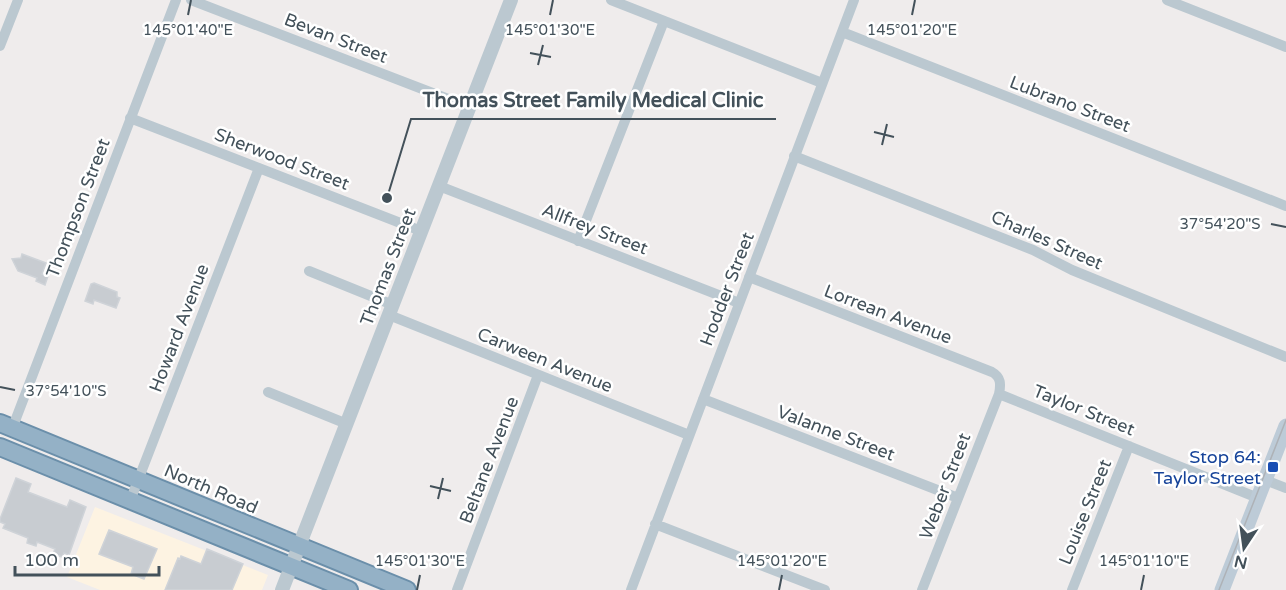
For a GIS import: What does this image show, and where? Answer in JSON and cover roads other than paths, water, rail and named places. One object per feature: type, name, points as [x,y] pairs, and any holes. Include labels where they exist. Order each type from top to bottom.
[{"type":"highway","name":"North Road","points":[[6,426],[299,547],[379,585],[407,590]]},
{"type":"highway","points":[[0,447],[349,590]]},
{"type":"main road","points":[[1222,590],[1286,426]]},
{"type":"street","points":[[0,46],[18,0]]},
{"type":"street","name":"Thompson Street","points":[[6,426],[176,0]]},
{"type":"street","name":"Bevan Street","points":[[191,0],[470,107]]},
{"type":"street","name":"Thomas Street","points":[[282,590],[511,0]]},
{"type":"street","points":[[611,0],[822,83]]},
{"type":"street","name":"Hodder Street","points":[[630,590],[854,0]]},
{"type":"street","points":[[1167,0],[1286,47]]},
{"type":"street","points":[[578,241],[664,21]]},
{"type":"street","name":"Lubrano Street","points":[[842,32],[1286,206]]},
{"type":"street","name":"Sherwood Street","points":[[130,118],[421,231]]},
{"type":"street","name":"Charles Street","points":[[794,156],[1033,250],[1072,270],[1286,357]]},
{"type":"street","name":"Howard Avenue","points":[[130,501],[259,168]]},
{"type":"street","name":"Allfrey Street","points":[[439,186],[739,303]]},
{"type":"street","name":"Carween Avenue","points":[[309,271],[538,375],[689,435]]},
{"type":"street","name":"Lorrean Avenue","points":[[749,277],[992,372],[997,375],[1000,383],[999,394]]},
{"type":"street","name":"Beltane Avenue","points":[[457,590],[538,375]]},
{"type":"street","points":[[268,392],[347,424]]},
{"type":"street","name":"Taylor Street","points":[[999,394],[1258,498]]},
{"type":"street","name":"Weber Street","points":[[922,590],[999,394]]},
{"type":"street","name":"Valanne Street","points":[[703,399],[958,498]]},
{"type":"street","name":"Louise Street","points":[[1072,590],[1129,446]]},
{"type":"street","points":[[1265,480],[1286,488]]},
{"type":"street","points":[[656,524],[825,590]]},
{"type":"tram line","points":[[1219,590],[1286,420]]},
{"type":"place","name":"Thomas Street Family Medical Clinic","points":[[387,198]]},
{"type":"place","name":"Stop 64: Taylor Street","points":[[1273,467]]}]
